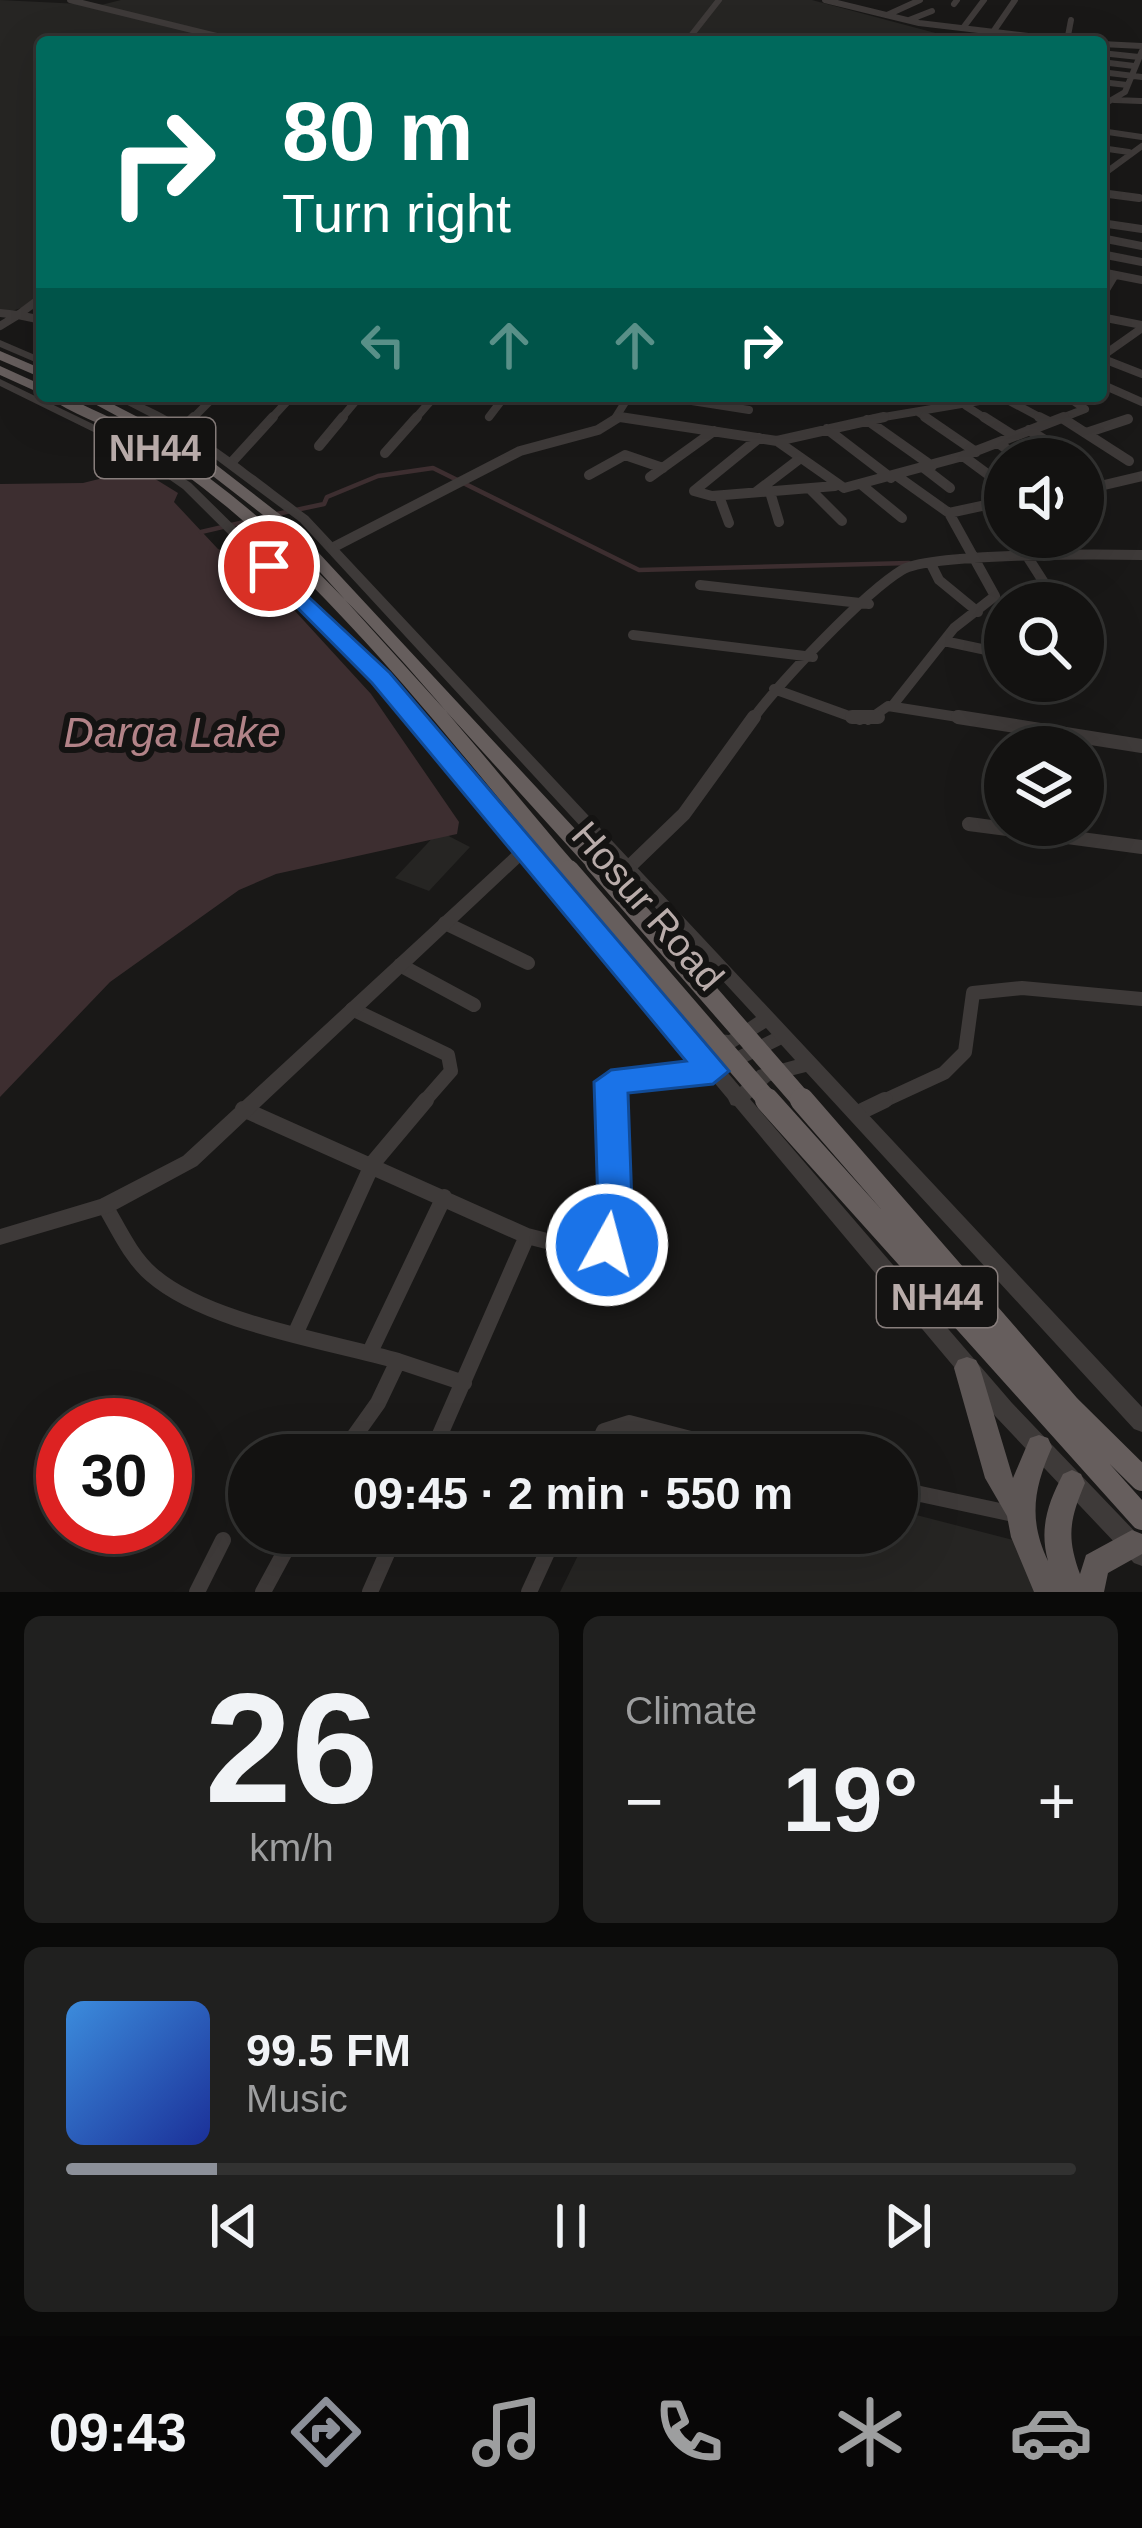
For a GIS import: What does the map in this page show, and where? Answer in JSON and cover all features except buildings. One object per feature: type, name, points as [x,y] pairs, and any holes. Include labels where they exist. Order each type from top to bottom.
[{"type":"highway","points":[[0,355],[36,371]]},
{"type":"highway","points":[[0,370],[36,387]]},
{"type":"highway","name":"Hosur Road","points":[[65,402],[175,460],[333,600],[990,1356],[1139,1539]]},
{"type":"highway","name":"Hosur Road","points":[[99,402],[183,446],[266,508],[295,523],[1054,1390],[1142,1479]]},
{"type":"main road","points":[[968,1367],[998,1478],[1018,1512],[1049,1592]]},
{"type":"main road","points":[[1018,1512],[1039,1447]]},
{"type":"main road","points":[[1072,1483],[1055,1512],[1052,1530],[1074,1592]]},
{"type":"main road","points":[[1090,1592],[1096,1565],[1139,1539]]},
{"type":"street","points":[[70,0],[217,36]]},
{"type":"street","points":[[691,36],[719,0]]},
{"type":"street","points":[[825,0],[908,21],[1026,36]]},
{"type":"street","points":[[851,7],[863,0]]},
{"type":"street","points":[[870,11],[890,0]]},
{"type":"street","points":[[886,15],[920,0]]},
{"type":"street","points":[[963,28],[984,0]]},
{"type":"street","points":[[993,32],[1015,0]]},
{"type":"street","points":[[908,21],[932,11]]},
{"type":"street","points":[[1068,36],[1071,20]]},
{"type":"street","points":[[1114,28],[1114,44]]},
{"type":"street","points":[[1107,44],[1139,55]]},
{"type":"street","points":[[1107,53],[1139,55]]},
{"type":"street","points":[[1107,61],[1139,55]]},
{"type":"street","points":[[1112,100],[1127,84],[1139,55]]},
{"type":"street","points":[[1107,75],[1127,84],[1142,101]]},
{"type":"street","points":[[1107,82],[1127,84],[1142,77]]},
{"type":"street","points":[[1107,101],[1142,101]]},
{"type":"street","points":[[1107,133],[1142,146]]},
{"type":"street","points":[[1107,171],[1142,146]]},
{"type":"street","points":[[1107,149],[1128,152]]},
{"type":"street","points":[[1107,194],[1138,198]]},
{"type":"street","points":[[1107,224],[1142,229]]},
{"type":"street","points":[[1107,239],[1142,246]]},
{"type":"street","points":[[1107,255],[1142,262]]},
{"type":"street","points":[[1107,273],[1142,280]]},
{"type":"street","points":[[1107,287],[1114,275]]},
{"type":"street","points":[[0,326],[36,301]]},
{"type":"street","points":[[0,314],[36,319]]},
{"type":"street","points":[[1107,318],[1142,326]]},
{"type":"street","points":[[1107,353],[1142,326]]},
{"type":"street","points":[[1126,341],[1142,347]]},
{"type":"street","points":[[0,344],[36,359]]},
{"type":"street","points":[[1107,359],[1142,374]]},
{"type":"street","points":[[0,382],[36,400]]},
{"type":"street","points":[[1107,387],[1142,402]]},
{"type":"street","points":[[41,402],[124,443],[187,486],[381,678],[523,851],[968,1367],[1072,1483],[1139,1539]]},
{"type":"street","points":[[141,402],[285,504],[295,523],[332,548],[1142,1422]]},
{"type":"street","points":[[182,430],[209,402]]},
{"type":"street","points":[[231,463],[287,402]]},
{"type":"street","points":[[319,446],[355,402]]},
{"type":"street","points":[[385,453],[430,402]]},
{"type":"street","points":[[489,417],[501,402]]},
{"type":"street","points":[[332,548],[520,452],[598,430],[620,417],[626,402]]},
{"type":"street","points":[[698,402],[749,410]]},
{"type":"street","points":[[959,402],[1014,436]]},
{"type":"street","points":[[620,417],[778,441],[866,420],[984,402]]},
{"type":"street","points":[[1013,402],[1049,422]]},
{"type":"street","points":[[1009,438],[1084,409],[1074,402]]},
{"type":"street","points":[[917,412],[976,452]]},
{"type":"street","points":[[1062,418],[1129,461]]},
{"type":"street","points":[[1086,434],[1128,419]]},
{"type":"street","points":[[866,420],[950,488]]},
{"type":"street","points":[[774,689],[863,721],[877,718],[944,641],[995,596],[950,514],[827,429]]},
{"type":"street","points":[[650,477],[715,430]]},
{"type":"street","points":[[1029,430],[1042,438]]},
{"type":"street","points":[[759,437],[693,488],[701,495],[719,496],[863,486],[984,449]]},
{"type":"street","points":[[778,441],[835,486]]},
{"type":"street","points":[[589,475],[621,456],[663,468]]},
{"type":"street","points":[[962,456],[984,472]]},
{"type":"street","points":[[755,493],[798,460]]},
{"type":"street","points":[[1104,485],[1142,476]]},
{"type":"street","points":[[863,486],[902,518]]},
{"type":"street","points":[[809,489],[842,521]]},
{"type":"street","points":[[770,492],[779,521]]},
{"type":"street","points":[[719,496],[728,523]]},
{"type":"street","points":[[950,514],[984,506]]},
{"type":"street","points":[[1104,555],[1142,555]]},
{"type":"street","points":[[628,868],[684,814],[774,689],[905,567],[984,558]]},
{"type":"street","points":[[932,566],[944,585],[978,611]]},
{"type":"street","points":[[700,585],[869,604]]},
{"type":"street","points":[[633,635],[813,657]]},
{"type":"street","points":[[944,641],[984,650]]},
{"type":"street","points":[[893,705],[1142,746]]},
{"type":"street","points":[[970,824],[1142,848]]},
{"type":"street","points":[[0,1237],[105,1206],[190,1161],[523,851]]},
{"type":"street","points":[[445,923],[528,963]]},
{"type":"street","points":[[400,965],[474,1005]]},
{"type":"street","points":[[856,1114],[944,1073],[965,1052],[973,993],[1022,988],[1142,999]]},
{"type":"street","points":[[297,1330],[373,1163],[451,1071],[453,1061],[352,1009]]},
{"type":"street","points":[[684,1038],[732,1042],[768,1018]]},
{"type":"street","points":[[243,1108],[527,1236],[598,1254],[607,1245],[615,1205],[611,1082],[713,1071],[783,1036]]},
{"type":"street","points":[[737,1100],[764,1075],[809,1064]]},
{"type":"street","points":[[370,1352],[444,1197]]},
{"type":"street","points":[[105,1206],[134,1256],[157,1280],[190,1298],[464,1383]]},
{"type":"street","points":[[441,1434],[527,1236]]},
{"type":"street","points":[[357,1434],[398,1360]]},
{"type":"street","points":[[602,1434],[629,1423],[671,1434]]},
{"type":"street","points":[[918,1493],[1018,1512]]},
{"type":"street","points":[[197,1592],[223,1540]]},
{"type":"street","points":[[263,1592],[284,1554]]},
{"type":"street","points":[[370,1592],[387,1554]]},
{"type":"street","points":[[529,1592],[546,1554]]},
{"type":"shaded area","points":[[0,0],[101,5],[121,0],[812,0],[947,36],[36,36],[36,310],[21,308],[0,315]]},
{"type":"shaded area","points":[[439,831],[470,847],[429,891],[395,878]]},
{"type":"shaded area","points":[[918,1515],[1017,1541],[1040,1592],[560,1592],[579,1554],[918,1554]]},
{"type":"water","name":"Darga Lake","points":[[139,469],[178,493],[174,502],[218,549],[251,563],[371,694],[459,822],[457,834],[276,874],[239,890],[110,982],[0,1097],[0,484],[83,483]]},
{"type":"waterway","points":[[277,514],[324,504],[327,497],[378,476],[433,468],[639,570],[909,563]]},
{"type":"waterway","points":[[201,532],[266,517]]},
{"type":"route","points":[[269,566],[381,678],[713,1071],[611,1082],[615,1205],[607,1245]]}]
